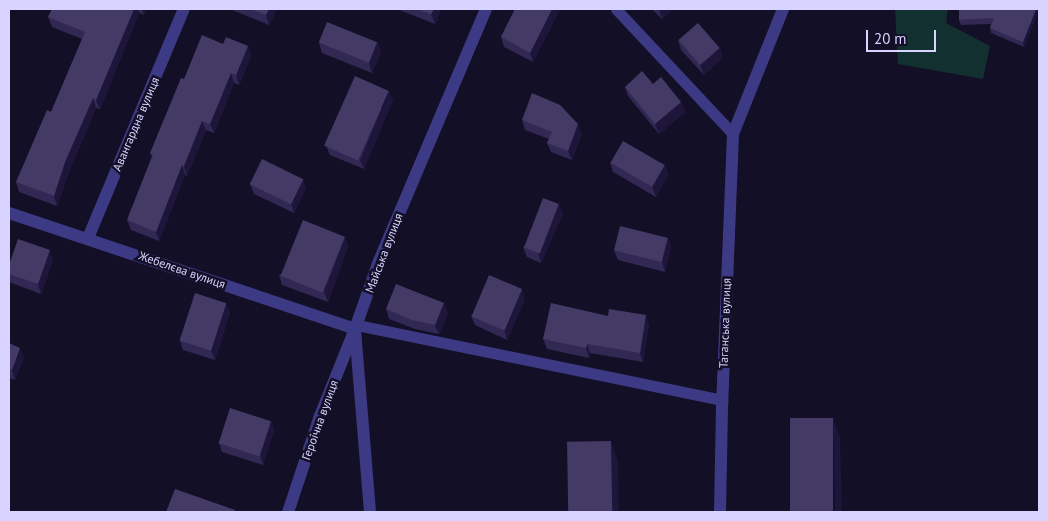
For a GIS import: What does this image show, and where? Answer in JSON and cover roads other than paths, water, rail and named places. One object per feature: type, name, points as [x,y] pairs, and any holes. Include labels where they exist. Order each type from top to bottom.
[{"type":"street","name":"Авангардна вулиця","points":[[88,238],[184,9]]},
{"type":"street","name":"Майська вулиця","points":[[370,512],[356,327],[379,261],[486,9]]},
{"type":"street","name":"Таганська вулиця","points":[[720,512],[722,400],[733,134],[783,9]]},
{"type":"street","name":"Жебелєва вулиця","points":[[9,214],[88,238],[356,327]]},
{"type":"street","name":"Героїчна вулиця","points":[[288,512],[320,416],[356,327]]},
{"type":"lane","points":[[616,9],[733,134]]},
{"type":"lane","points":[[356,327],[722,400]]}]
